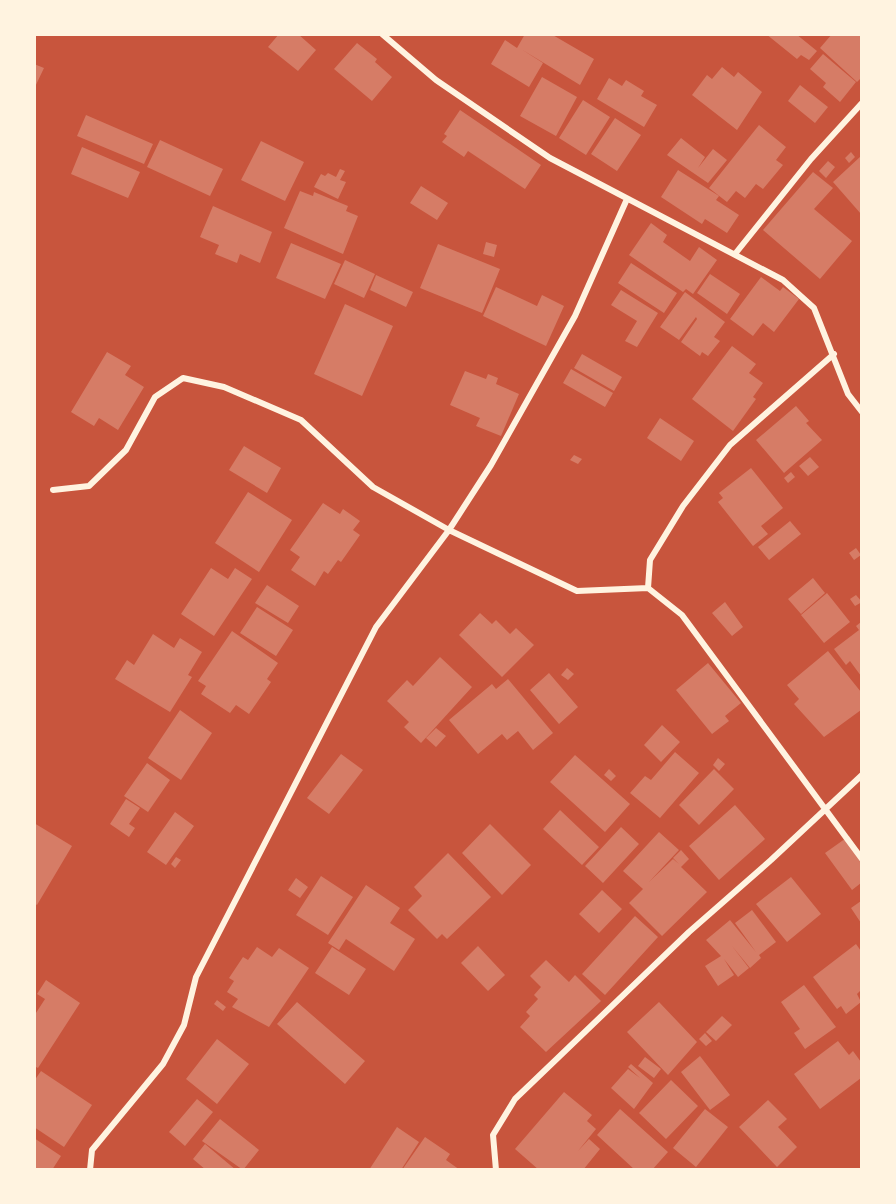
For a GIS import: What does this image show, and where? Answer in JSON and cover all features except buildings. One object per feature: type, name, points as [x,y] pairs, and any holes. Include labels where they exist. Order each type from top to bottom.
[{"type":"street","points":[[382,34],[436,80],[550,158],[783,280],[814,308],[848,394],[861,412]]},
{"type":"street","points":[[735,254],[811,159],[861,103]]},
{"type":"street","points":[[90,1170],[92,1150],[163,1064],[184,1025],[196,977],[376,627],[449,530],[491,465],[575,316],[627,199]]},
{"type":"street","points":[[648,588],[650,560],[683,506],[730,445],[834,354]]},
{"type":"street","points":[[53,490],[89,486],[126,450],[155,397],[183,378],[224,387],[302,420],[373,487],[449,530],[577,591],[648,588],[682,615],[861,859]]},
{"type":"street","points":[[496,1170],[493,1135],[515,1099],[689,932],[861,775]]}]
